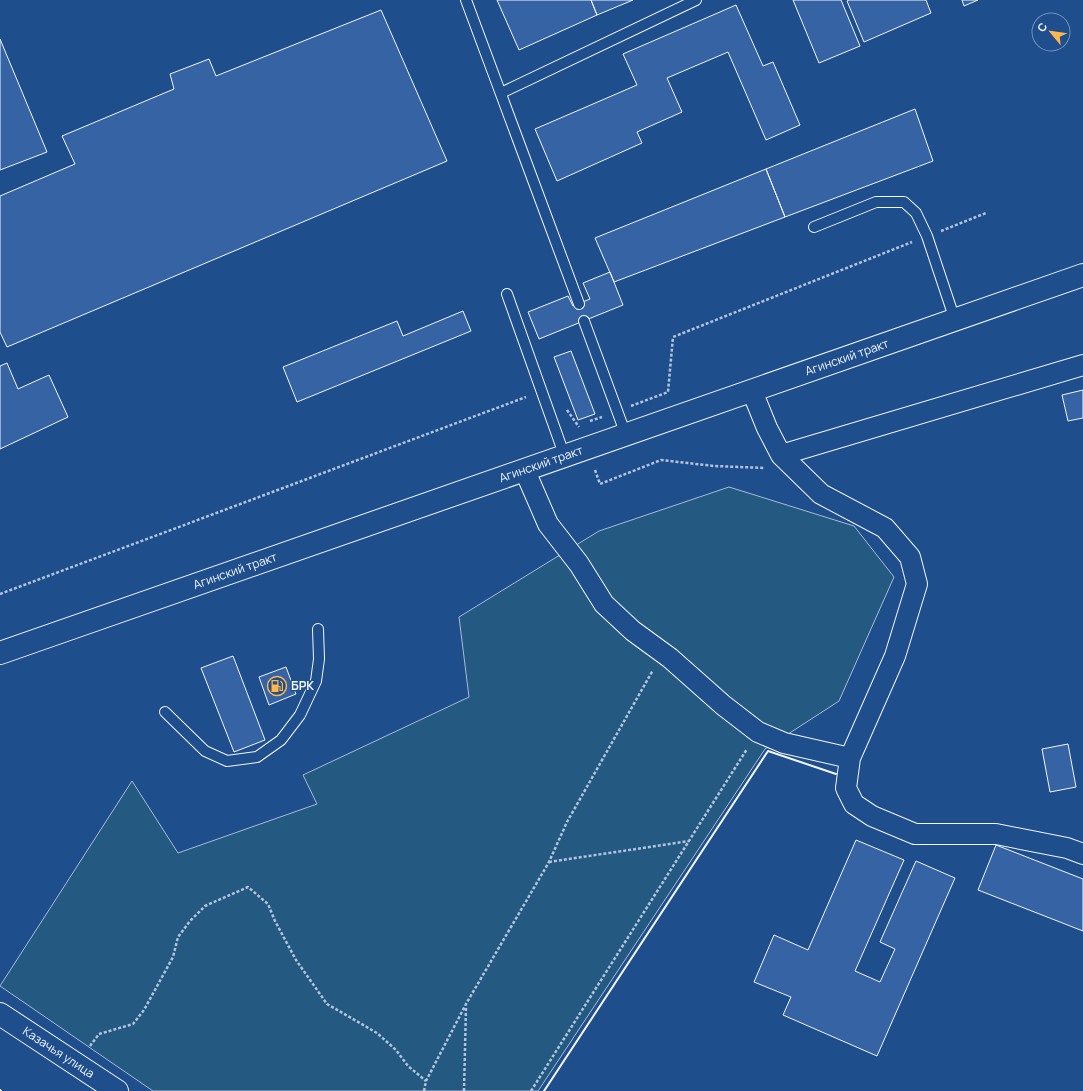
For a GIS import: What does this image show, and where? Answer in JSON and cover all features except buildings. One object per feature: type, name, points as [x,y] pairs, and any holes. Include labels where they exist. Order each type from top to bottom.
[{"type":"main road","name":"Агинский тракт","points":[[0,654],[587,450],[1083,275]]},
{"type":"main road","name":"Казачья улица","points":[[0,1014],[117,1091]]},
{"type":"street","points":[[776,462],[1083,365]]},
{"type":"street","points":[[752,391],[767,428],[776,462],[821,494],[885,528],[910,557],[917,584],[895,656],[850,758],[846,788],[854,804],[872,816],[916,834],[996,834],[1067,848],[1083,854]]},
{"type":"street","points":[[525,471],[548,524],[579,564],[604,604],[633,631],[670,658],[724,706],[758,732],[784,743],[850,758]]},
{"type":"lane","points":[[466,0],[578,304]]},
{"type":"lane","points":[[501,93],[696,0]]},
{"type":"lane","points":[[814,227],[876,202],[904,202],[916,213],[927,236],[955,320]]},
{"type":"lane","points":[[508,294],[565,457]]},
{"type":"lane","points":[[584,321],[626,435]]},
{"type":"lane","points":[[165,712],[205,751],[227,761],[257,757],[281,740],[300,715],[316,681],[319,659],[318,629]]},
{"type":"path","points":[[578,426],[668,392],[673,337],[986,213]]},
{"type":"path","points":[[0,594],[542,392]]},
{"type":"path","points":[[566,409],[578,426],[600,484],[662,460],[714,466],[776,462]]},
{"type":"path","points":[[424,1091],[426,1081],[466,1004],[549,862],[567,822],[600,766],[643,686],[653,670],[670,658]]},
{"type":"path","points":[[531,1091],[758,732]]},
{"type":"path","points":[[549,862],[690,840]]},
{"type":"path","points":[[77,1064],[99,1034],[133,1024],[144,1010],[173,957],[178,936],[190,921],[205,906],[248,887],[268,904],[275,921],[296,960],[327,1004],[377,1033],[396,1050],[408,1066],[426,1081]]},
{"type":"path","points":[[464,1091],[466,1004]]},
{"type":"shaded area","points":[[729,487],[854,526],[894,577],[839,701],[765,749],[538,1091],[153,1091],[0,986],[132,781],[178,853],[317,804],[303,775],[469,697],[459,617],[599,531]]},
{"type":"wall","points":[[544,1091],[768,751],[836,774]]},
{"type":"place","name":"БРК","points":[[277,686]]}]
